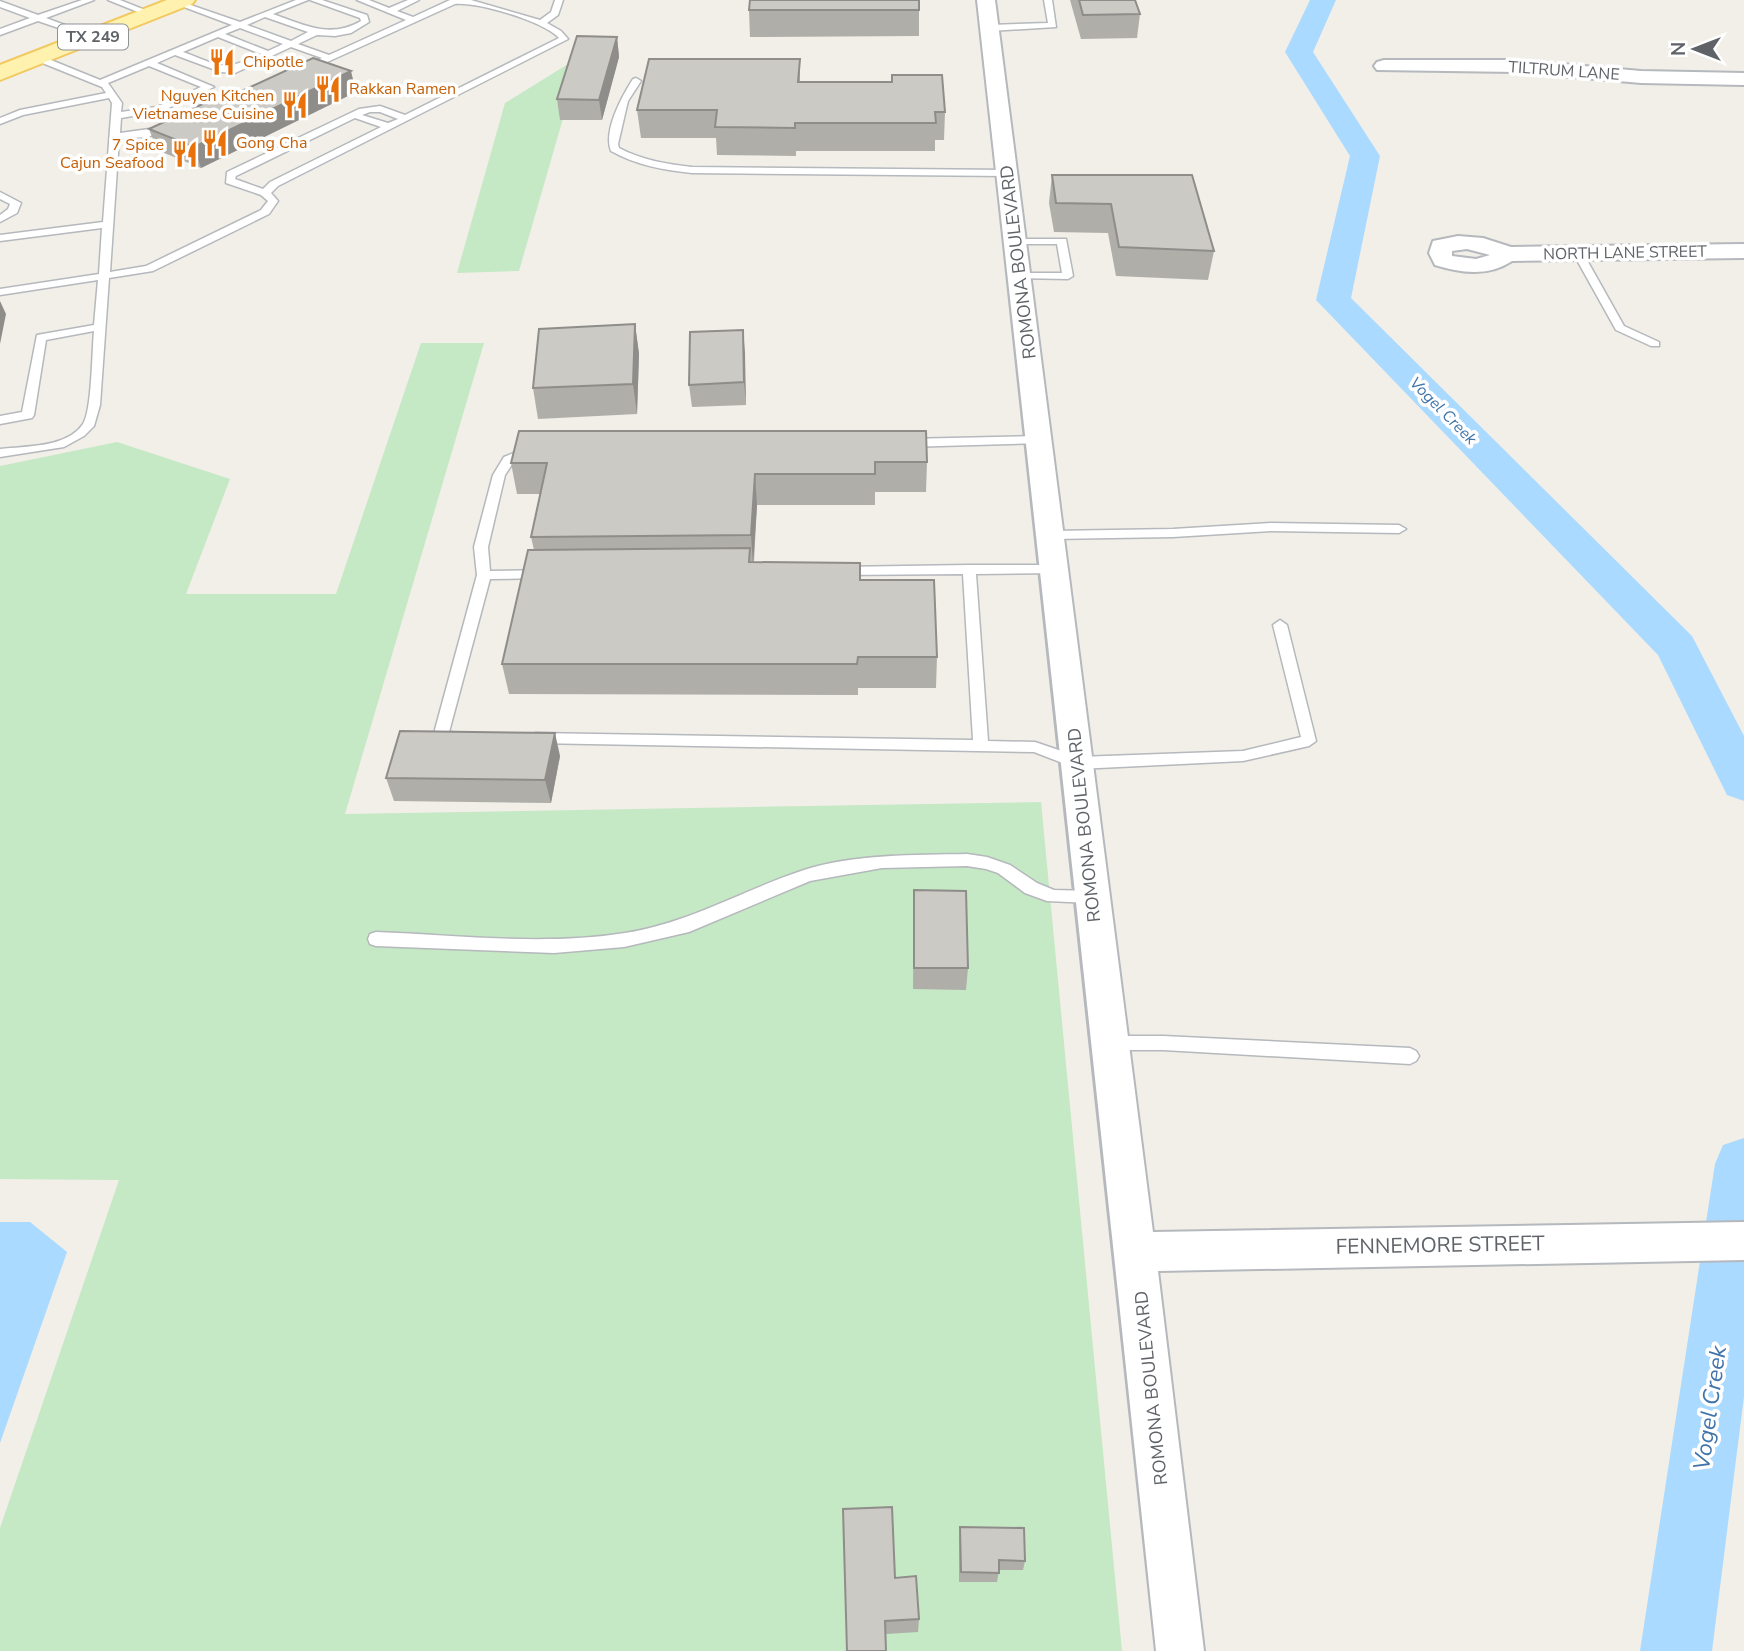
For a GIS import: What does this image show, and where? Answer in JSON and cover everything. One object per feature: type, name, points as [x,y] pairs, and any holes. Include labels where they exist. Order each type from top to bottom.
[{"type":"main road","name":"TX 249","points":[[0,73],[182,1]]},
{"type":"street","name":"ROMONA BOULEVARD","points":[[988,14],[1078,763],[1091,897],[1136,1252],[1180,1651]]},
{"type":"street","name":"TILTRUM LANE","points":[[1384,66],[1516,66],[1641,77],[1744,79]]},
{"type":"street","name":"NORTH LANE STREET","points":[[1507,254],[1744,251]]},
{"type":"street","name":"FENNEMORE STREET","points":[[1136,1252],[1744,1241]]},
{"type":"lane","points":[[0,32],[90,0]]},
{"type":"lane","points":[[112,0],[151,14]]},
{"type":"lane","points":[[101,83],[304,0]]},
{"type":"lane","points":[[265,14],[328,35],[338,34],[365,22],[364,17],[314,0]]},
{"type":"lane","points":[[361,0],[414,20]]},
{"type":"lane","points":[[389,10],[415,0]]},
{"type":"lane","points":[[541,23],[555,13],[558,0]]},
{"type":"lane","points":[[988,14],[1050,26],[1053,24],[1048,0]]},
{"type":"lane","points":[[182,1],[329,58]]},
{"type":"lane","points":[[265,193],[274,184],[564,39],[561,33],[541,23],[465,1],[453,2],[290,76]]},
{"type":"lane","points":[[0,5],[91,38]]},
{"type":"lane","points":[[174,52],[224,70],[235,70],[316,32]]},
{"type":"lane","points":[[218,34],[268,54]]},
{"type":"lane","points":[[0,453],[59,444],[79,435],[90,423],[94,405],[117,103],[113,94],[101,83],[38,58]]},
{"type":"lane","points":[[116,116],[159,109],[209,87],[149,63]]},
{"type":"lane","points":[[636,81],[623,101],[613,144],[614,149],[628,158],[647,163],[692,170],[1008,173]]},
{"type":"lane","points":[[0,121],[20,113],[113,94]]},
{"type":"lane","points":[[0,292],[149,269],[265,212],[273,201],[265,193],[230,181],[231,174],[369,107],[378,107],[407,119]]},
{"type":"lane","points":[[354,115],[390,127]]},
{"type":"lane","points":[[115,136],[176,128]]},
{"type":"lane","points":[[0,195],[16,203],[13,211],[0,219]]},
{"type":"lane","points":[[0,238],[108,224]]},
{"type":"lane","points":[[1016,241],[1062,241],[1068,276],[1020,276]]},
{"type":"lane","points":[[1578,253],[1620,328],[1655,344]]},
{"type":"lane","points":[[0,419],[28,415],[40,337],[100,327]]},
{"type":"lane","points":[[887,443],[1039,440]]},
{"type":"lane","points":[[468,737],[440,737],[484,575],[481,547],[499,475],[508,460],[528,450],[550,450]]},
{"type":"lane","points":[[1051,535],[1173,534],[1271,527],[1399,529]]},
{"type":"lane","points":[[969,569],[981,746]]},
{"type":"lane","points":[[830,571],[1055,569]]},
{"type":"lane","points":[[484,575],[553,574]]},
{"type":"lane","points":[[524,738],[1035,747],[1078,763],[1243,757],[1309,741],[1280,625]]},
{"type":"lane","points":[[376,939],[554,946],[624,940],[683,927],[808,875],[882,862],[967,860],[987,863],[1004,869],[1031,888],[1053,896],[1091,897]]},
{"type":"lane","points":[[1111,1043],[1163,1043],[1410,1056]]},
{"type":"green space","points":[[581,56],[519,271],[457,273],[505,103]]},
{"type":"green space","points":[[421,343],[484,343],[345,814],[1041,802],[1122,1651],[0,1651],[0,1528],[119,1180],[0,1179],[0,466],[117,442],[230,479],[186,594],[336,594]]},
{"type":"water","points":[[0,1222],[30,1222],[67,1252],[0,1443]]},
{"type":"building","points":[[750,0],[919,0],[919,10],[749,10]]},
{"type":"building","points":[[1079,0],[1135,0],[1140,14],[1083,15]]},
{"type":"building","points":[[577,36],[617,37],[599,100],[557,99]]},
{"type":"building","points":[[313,58],[351,71],[194,147],[149,129],[224,94],[229,97]]},
{"type":"building","points":[[649,59],[800,59],[798,82],[892,82],[892,75],[942,75],[945,112],[935,112],[936,123],[795,123],[795,128],[715,127],[717,110],[637,110]]},
{"type":"building","points":[[1052,175],[1192,175],[1214,251],[1119,247],[1111,204],[1056,203]]},
{"type":"building","points":[[635,324],[633,384],[533,388],[539,329]]},
{"type":"building","points":[[743,330],[744,382],[689,385],[690,332]]},
{"type":"building","points":[[519,431],[926,431],[927,462],[875,462],[875,474],[755,474],[751,535],[531,537],[547,463],[511,463]]},
{"type":"building","points":[[750,548],[749,562],[860,563],[860,580],[934,580],[937,657],[858,657],[857,664],[502,664],[528,550]]},
{"type":"building","points":[[400,731],[555,733],[545,780],[386,778]]},
{"type":"building","points":[[914,890],[966,891],[968,968],[914,968]]},
{"type":"building","points":[[892,1507],[895,1578],[916,1576],[919,1619],[885,1621],[886,1651],[847,1651],[843,1509]]},
{"type":"building","points":[[960,1527],[1024,1528],[1025,1561],[999,1560],[999,1573],[961,1572]]},
{"type":"waterway","name":"Vogel Creek","points":[[1323,0],[1299,52],[1365,156],[1333,300],[1676,647],[1744,783]]},
{"type":"waterway","name":"Vogel Creek","points":[[1676,1651],[1744,1164]]},
{"type":"place","name":"Chipotle","points":[[222,62]]},
{"type":"place","name":"Rakkan Ramen","points":[[328,89]]},
{"type":"place","name":"Nguyen Kitchen Vietnamese Cuisine","points":[[295,105]]},
{"type":"place","name":"Gong Cha","points":[[215,143]]},
{"type":"place","name":"7 Spice Cajun Seafood","points":[[185,154]]}]
